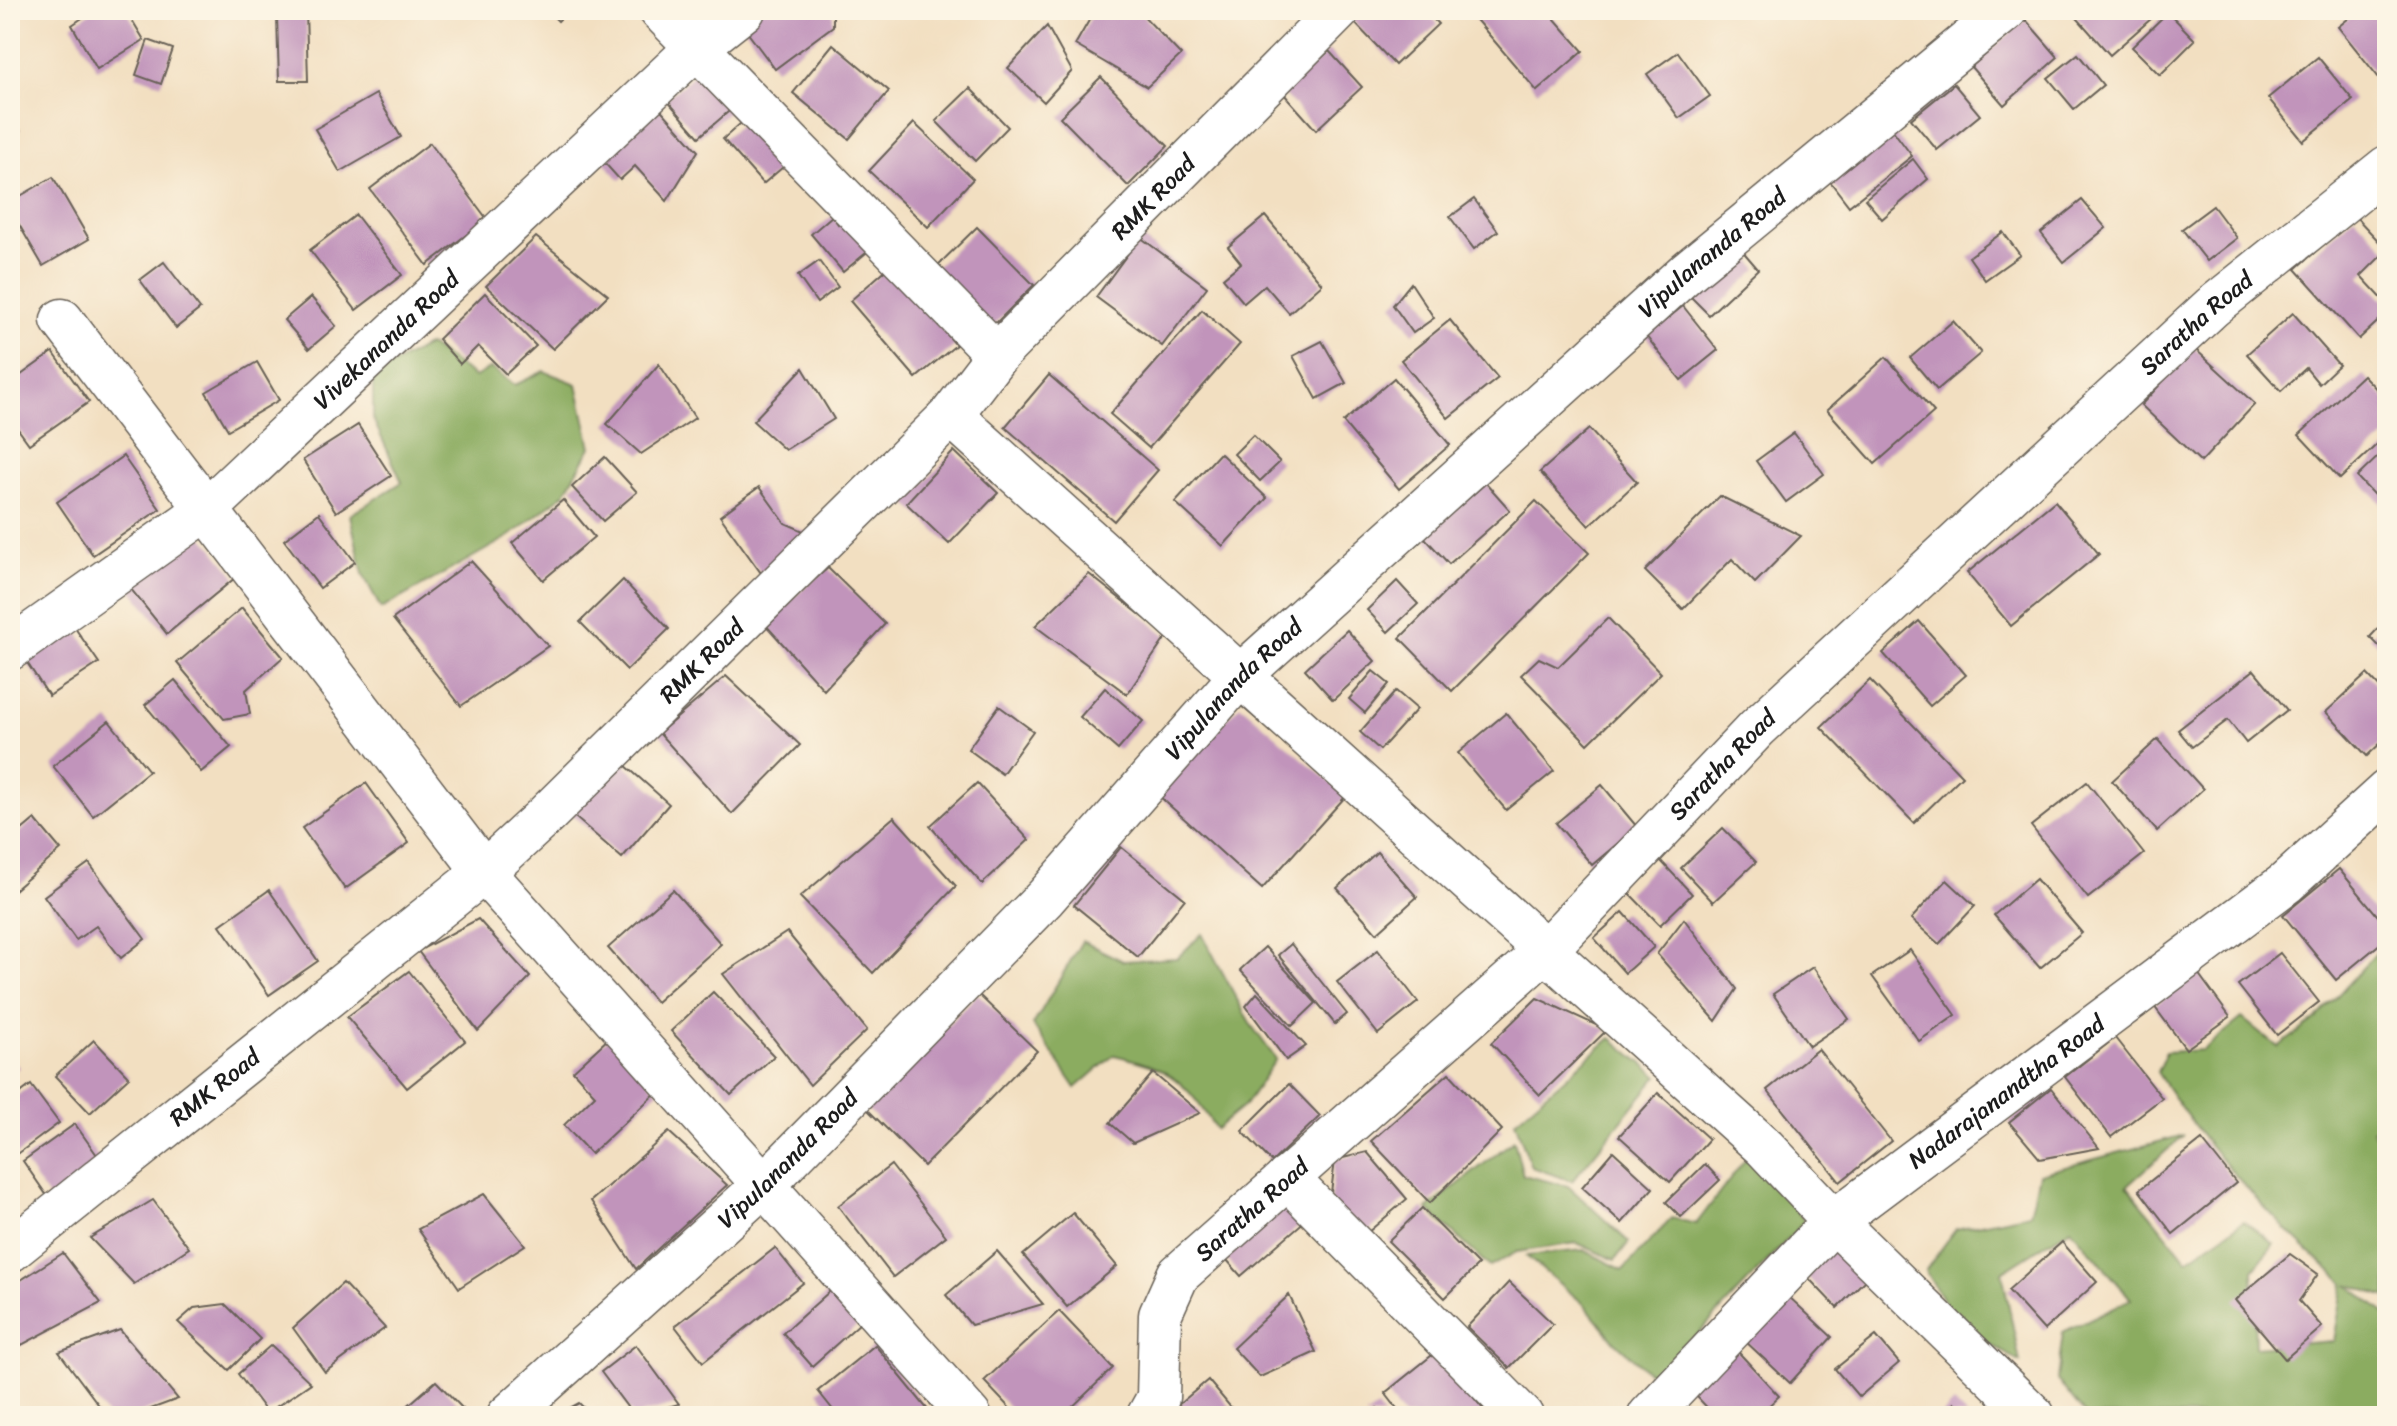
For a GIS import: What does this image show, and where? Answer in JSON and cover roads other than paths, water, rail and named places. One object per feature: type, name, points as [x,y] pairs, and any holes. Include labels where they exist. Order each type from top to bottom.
[{"type":"street","points":[[660,10],[997,355]]},
{"type":"street","name":"Vivekananda Road","points":[[10,649],[206,510],[697,47],[744,10]]},
{"type":"street","name":"RMK Road","points":[[10,1251],[484,872],[951,415],[997,355],[1339,10]]},
{"type":"street","name":"Vipulananda Road","points":[[508,1416],[765,1184],[1045,898],[1240,676],[1687,272],[2006,10]]},
{"type":"street","name":"Saratha Road","points":[[1148,1416],[1158,1398],[1160,1315],[1178,1275],[1546,950],[1757,728],[2212,307],[2387,167]]},
{"type":"street","points":[[62,320],[484,872],[970,1416]]},
{"type":"street","points":[[951,415],[1765,1148],[1834,1221],[2034,1416]]},
{"type":"street","name":"Nadarajanandtha Road","points":[[1649,1416],[1834,1221],[2286,883],[2387,791]]},
{"type":"street","points":[[1287,1178],[1522,1416]]}]
